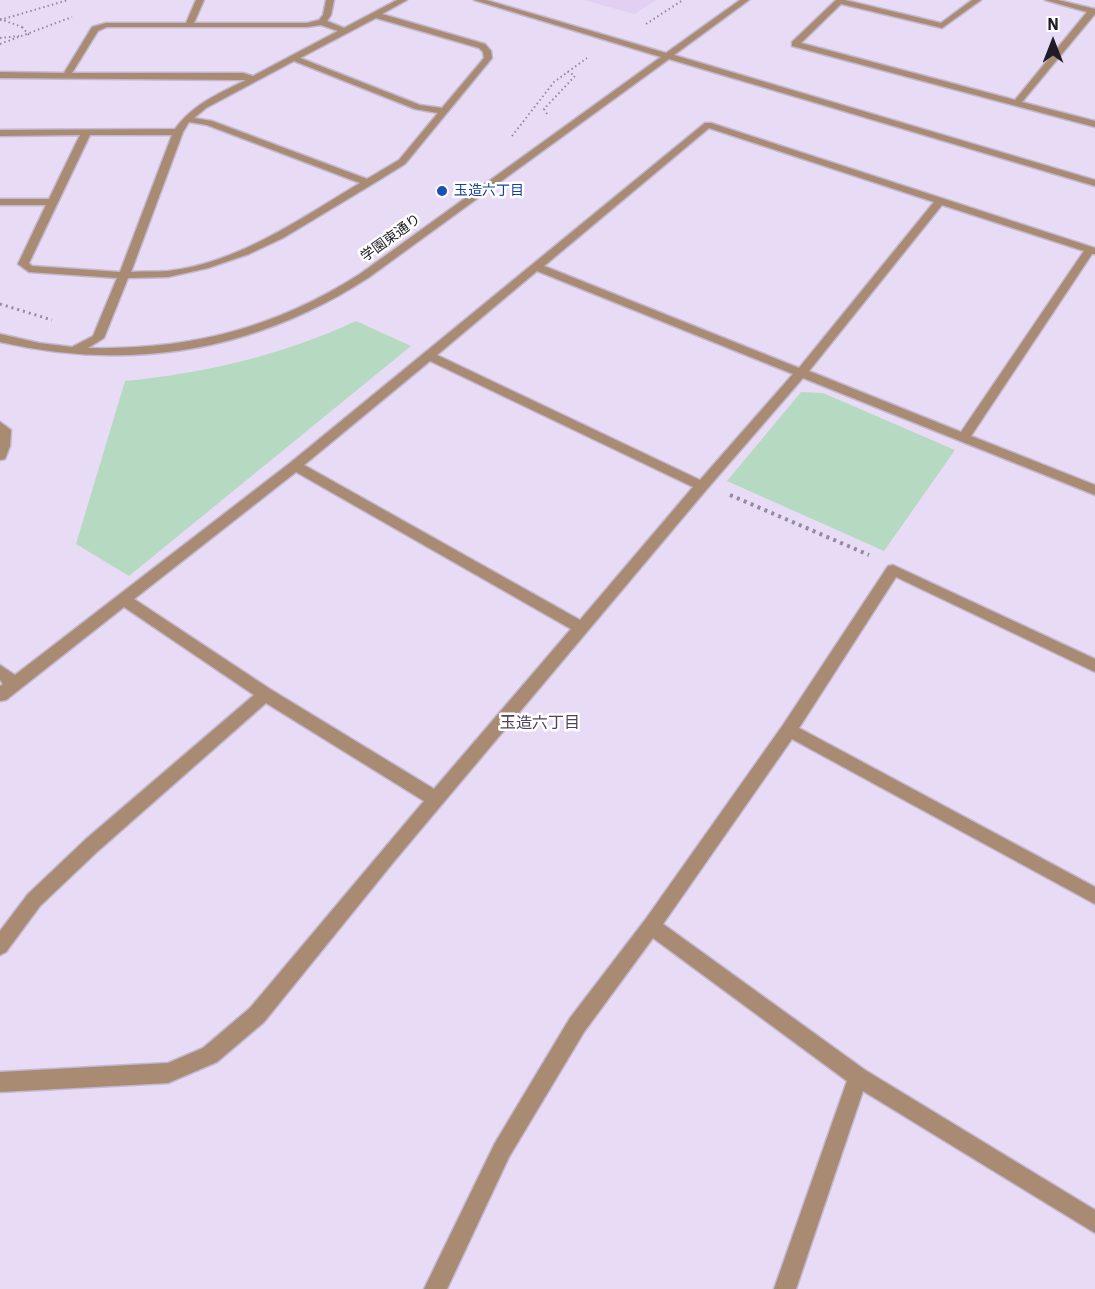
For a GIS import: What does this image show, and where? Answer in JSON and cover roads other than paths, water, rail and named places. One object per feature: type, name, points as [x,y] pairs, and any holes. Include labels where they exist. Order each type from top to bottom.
[{"type":"street","points":[[189,25],[200,0]]},
{"type":"street","points":[[322,22],[327,15],[330,0]]},
{"type":"street","points":[[71,352],[98,338],[178,132],[187,119],[203,106],[403,0]]},
{"type":"street","points":[[478,0],[1095,183]]},
{"type":"street","name":"学園東通り","points":[[0,338],[31,347],[71,352],[145,352],[196,344],[282,320],[321,303],[364,276],[745,0]]},
{"type":"street","points":[[976,0],[942,26],[839,1],[795,44],[1095,124]]},
{"type":"street","points":[[1016,104],[1094,12],[1049,0]]},
{"type":"street","points":[[86,132],[23,264],[29,269],[168,274],[204,266],[245,252],[279,236],[402,162],[488,58],[487,51],[482,46],[376,15]]},
{"type":"street","points":[[66,75],[95,29],[106,25],[307,25],[322,22],[344,31]]},
{"type":"street","points":[[293,58],[418,107],[444,111]]},
{"type":"street","points":[[0,75],[237,76],[254,79]]},
{"type":"street","points":[[187,119],[209,123],[368,183]]},
{"type":"street","points":[[0,695],[295,466],[708,125],[1092,250],[964,437]]},
{"type":"street","points":[[0,132],[178,132]]},
{"type":"street","points":[[0,1082],[168,1073],[210,1055],[256,1015],[436,799],[802,372],[940,201]]},
{"type":"street","points":[[0,202],[53,202]]},
{"type":"street","points":[[536,267],[1095,490]]},
{"type":"street","points":[[429,356],[702,486]]},
{"type":"street","points":[[0,426],[5,430],[4,446],[0,456]]},
{"type":"street","points":[[295,466],[582,628]]},
{"type":"street","points":[[435,1289],[502,1150],[577,1026],[651,926],[789,730],[893,570],[1095,666]]},
{"type":"street","points":[[125,600],[265,694],[436,799]]},
{"type":"street","points":[[0,671],[14,684]]},
{"type":"street","points":[[0,946],[34,900],[265,694]]},
{"type":"street","points":[[789,730],[1095,896]]},
{"type":"street","points":[[651,926],[858,1077],[1095,1222]]},
{"type":"street","points":[[785,1289],[858,1077]]},
{"type":"place","name":"玉造六丁目","points":[[442,191]]},
{"type":"district","name":"玉造六丁目","points":[[540,723]]}]
